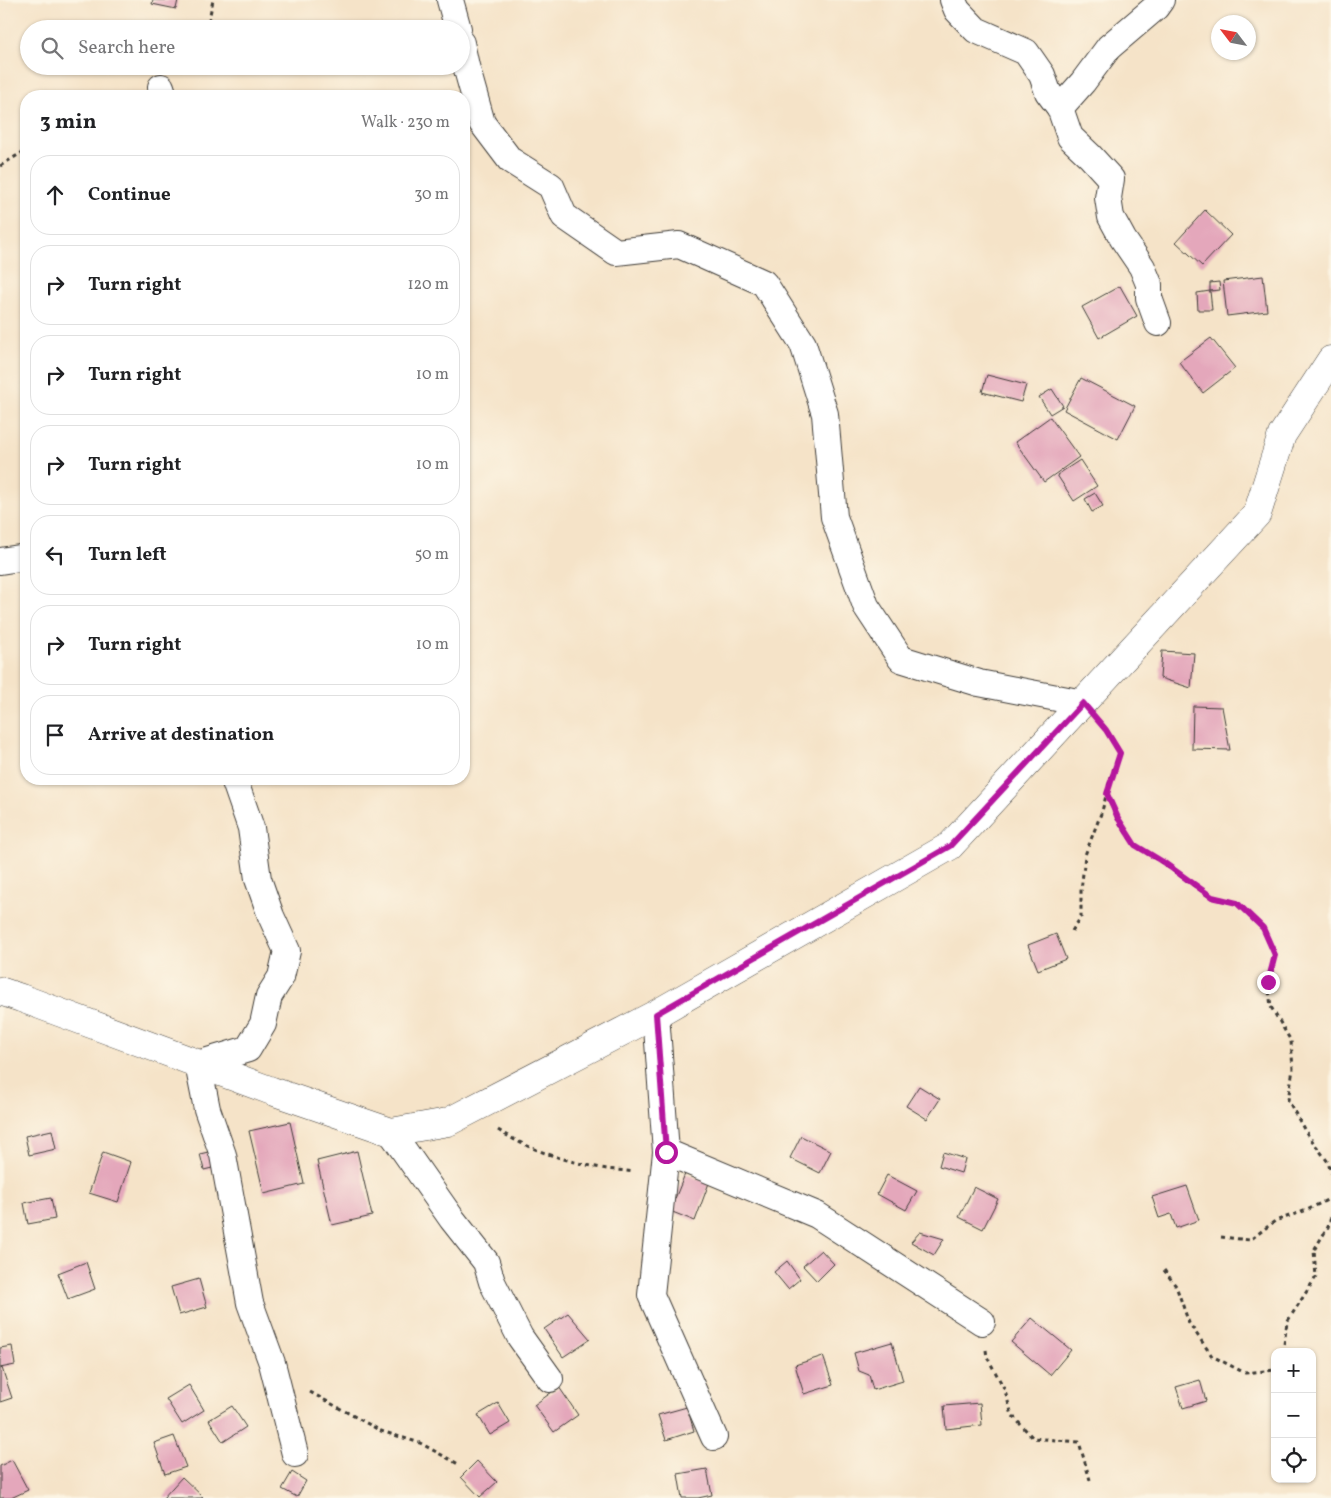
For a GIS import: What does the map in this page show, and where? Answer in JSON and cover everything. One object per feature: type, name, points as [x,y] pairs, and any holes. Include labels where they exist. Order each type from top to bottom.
[{"type":"street","points":[[450,0],[456,20]]},
{"type":"street","points":[[953,0],[957,10],[976,30],[1026,52],[1042,75],[1048,92],[1060,108],[1070,138],[1111,179],[1108,198],[1111,217],[1122,239],[1142,267],[1149,284],[1149,298],[1158,323]]},
{"type":"street","points":[[1060,108],[1083,82],[1109,47],[1161,0]]},
{"type":"street","points":[[469,75],[482,123],[510,160],[551,186],[564,216],[616,252],[679,245],[764,283],[803,344],[825,414],[834,517],[866,606],[901,659],[979,682],[1083,703]]},
{"type":"street","points":[[0,991],[198,1064],[391,1132],[448,1122],[656,1014],[950,846],[1257,514],[1282,435],[1331,360]]},
{"type":"street","points":[[0,561],[20,558]]},
{"type":"street","points":[[198,1064],[248,1049],[263,1024],[269,996],[281,977],[287,951],[271,916],[258,879],[251,828],[236,785]]},
{"type":"street","points":[[656,1014],[666,1152],[651,1295],[714,1437]]},
{"type":"street","points":[[198,1064],[207,1109],[223,1155],[250,1303],[272,1363],[295,1454]]},
{"type":"street","points":[[391,1132],[452,1219],[486,1262],[492,1282],[520,1337],[550,1379]]},
{"type":"street","points":[[666,1152],[817,1215],[982,1322]]},
{"type":"path","points":[[209,20],[212,0]]},
{"type":"path","points":[[0,166],[20,154]]},
{"type":"path","points":[[1072,931],[1081,918],[1081,890],[1085,855],[1102,811],[1120,753],[1106,730],[1083,703]]},
{"type":"path","points":[[1107,794],[1118,818],[1135,845],[1163,862],[1212,897],[1237,903],[1263,928],[1275,955],[1268,982],[1271,1007],[1291,1041],[1293,1069],[1288,1100],[1305,1131],[1328,1162],[1331,1173]]},
{"type":"path","points":[[470,1111],[513,1140],[550,1154],[596,1167],[634,1171],[663,1183]]},
{"type":"path","points":[[1221,1237],[1250,1240],[1275,1221],[1307,1210],[1331,1198]]},
{"type":"path","points":[[1284,1348],[1287,1322],[1316,1277],[1314,1250],[1328,1227],[1331,1217]]},
{"type":"path","points":[[1164,1270],[1176,1286],[1189,1323],[1212,1356],[1244,1373],[1271,1370]]},
{"type":"path","points":[[982,1322],[987,1357],[1004,1388],[1012,1415],[1033,1438],[1079,1442],[1090,1480]]},
{"type":"path","points":[[277,1383],[292,1385],[314,1394],[381,1430],[420,1442],[460,1465]]},
{"type":"building","points":[[153,0],[178,0],[176,9],[152,4]]},
{"type":"building","points":[[1205,210],[1231,235],[1202,266],[1176,242]]},
{"type":"building","points":[[1263,276],[1267,311],[1227,316],[1223,281]]},
{"type":"building","points":[[1219,282],[1220,290],[1210,291],[1210,283]]},
{"type":"building","points":[[1120,286],[1137,316],[1099,338],[1082,307]]},
{"type":"building","points":[[1210,291],[1212,310],[1198,310],[1197,293]]},
{"type":"building","points":[[1211,338],[1235,368],[1203,393],[1179,362]]},
{"type":"building","points":[[987,375],[1026,385],[1021,402],[982,392]]},
{"type":"building","points":[[1081,378],[1135,406],[1118,439],[1064,410]]},
{"type":"building","points":[[1052,389],[1063,406],[1050,414],[1039,397]]},
{"type":"building","points":[[1050,417],[1079,457],[1044,482],[1015,442]]},
{"type":"building","points":[[1080,460],[1097,486],[1074,501],[1057,475]]},
{"type":"building","points":[[1095,493],[1103,506],[1092,512],[1085,499]]},
{"type":"building","points":[[1162,651],[1194,653],[1191,688],[1160,678]]},
{"type":"building","points":[[1193,706],[1222,707],[1230,750],[1192,749]]},
{"type":"building","points":[[1056,934],[1066,959],[1038,970],[1028,945]]},
{"type":"building","points":[[919,1086],[940,1099],[927,1119],[906,1106]]},
{"type":"building","points":[[290,1122],[304,1184],[264,1194],[249,1131]]},
{"type":"building","points":[[52,1130],[56,1149],[29,1155],[25,1136]]},
{"type":"building","points":[[801,1136],[831,1151],[820,1173],[790,1158]]},
{"type":"building","points":[[212,1151],[216,1167],[204,1170],[200,1154]]},
{"type":"building","points":[[357,1151],[372,1216],[332,1225],[317,1161]]},
{"type":"building","points":[[103,1152],[131,1162],[118,1202],[89,1193]]},
{"type":"building","points":[[943,1152],[965,1159],[961,1173],[939,1166]]},
{"type":"building","points":[[685,1174],[709,1183],[695,1221],[670,1211]]},
{"type":"building","points":[[887,1175],[917,1191],[906,1210],[877,1194]]},
{"type":"building","points":[[1187,1186],[1199,1220],[1176,1228],[1171,1214],[1159,1218],[1152,1197]]},
{"type":"building","points":[[974,1187],[998,1199],[983,1229],[959,1217]]},
{"type":"building","points":[[51,1198],[55,1219],[28,1224],[24,1203]]},
{"type":"building","points":[[920,1232],[944,1239],[934,1255],[911,1242]]},
{"type":"building","points":[[821,1250],[834,1264],[817,1281],[803,1266]]},
{"type":"building","points":[[787,1261],[800,1279],[788,1289],[774,1272]]},
{"type":"building","points":[[86,1262],[95,1289],[68,1299],[58,1273]]},
{"type":"building","points":[[199,1279],[207,1307],[179,1315],[171,1287]]},
{"type":"building","points":[[568,1313],[590,1339],[563,1357],[544,1329]]},
{"type":"building","points":[[1032,1318],[1071,1350],[1050,1375],[1011,1342]]},
{"type":"building","points":[[892,1342],[903,1381],[873,1390],[869,1375],[859,1371],[854,1353]]},
{"type":"building","points":[[12,1346],[15,1365],[0,1368],[0,1348]]},
{"type":"building","points":[[823,1356],[833,1385],[804,1394],[795,1365]]},
{"type":"building","points":[[2,1368],[12,1398],[0,1402],[0,1369]]},
{"type":"building","points":[[1200,1380],[1206,1401],[1183,1408],[1176,1387]]},
{"type":"building","points":[[189,1385],[204,1410],[182,1424],[166,1399]]},
{"type":"building","points":[[559,1387],[578,1415],[554,1432],[534,1405]]},
{"type":"building","points":[[498,1403],[510,1423],[490,1435],[478,1415]]},
{"type":"building","points":[[980,1403],[982,1425],[946,1429],[944,1406]]},
{"type":"building","points":[[232,1406],[246,1427],[223,1442],[209,1420]]},
{"type":"building","points":[[687,1407],[694,1431],[666,1440],[658,1415]]},
{"type":"building","points":[[174,1436],[186,1467],[165,1474],[154,1443]]},
{"type":"building","points":[[12,1460],[28,1490],[11,1498],[0,1498],[0,1466]]},
{"type":"building","points":[[477,1461],[497,1482],[480,1497],[461,1477]]},
{"type":"building","points":[[707,1469],[712,1495],[698,1498],[682,1498],[678,1474]]},
{"type":"building","points":[[292,1472],[306,1481],[297,1497],[282,1489]]},
{"type":"building","points":[[182,1477],[203,1497],[163,1498]]},
{"type":"route","points":[[666,1152],[656,1014],[950,846],[1083,703],[1106,730],[1120,753],[1107,794],[1118,818],[1135,845],[1163,862],[1212,897],[1237,903],[1263,928],[1275,955],[1268,982]]}]
